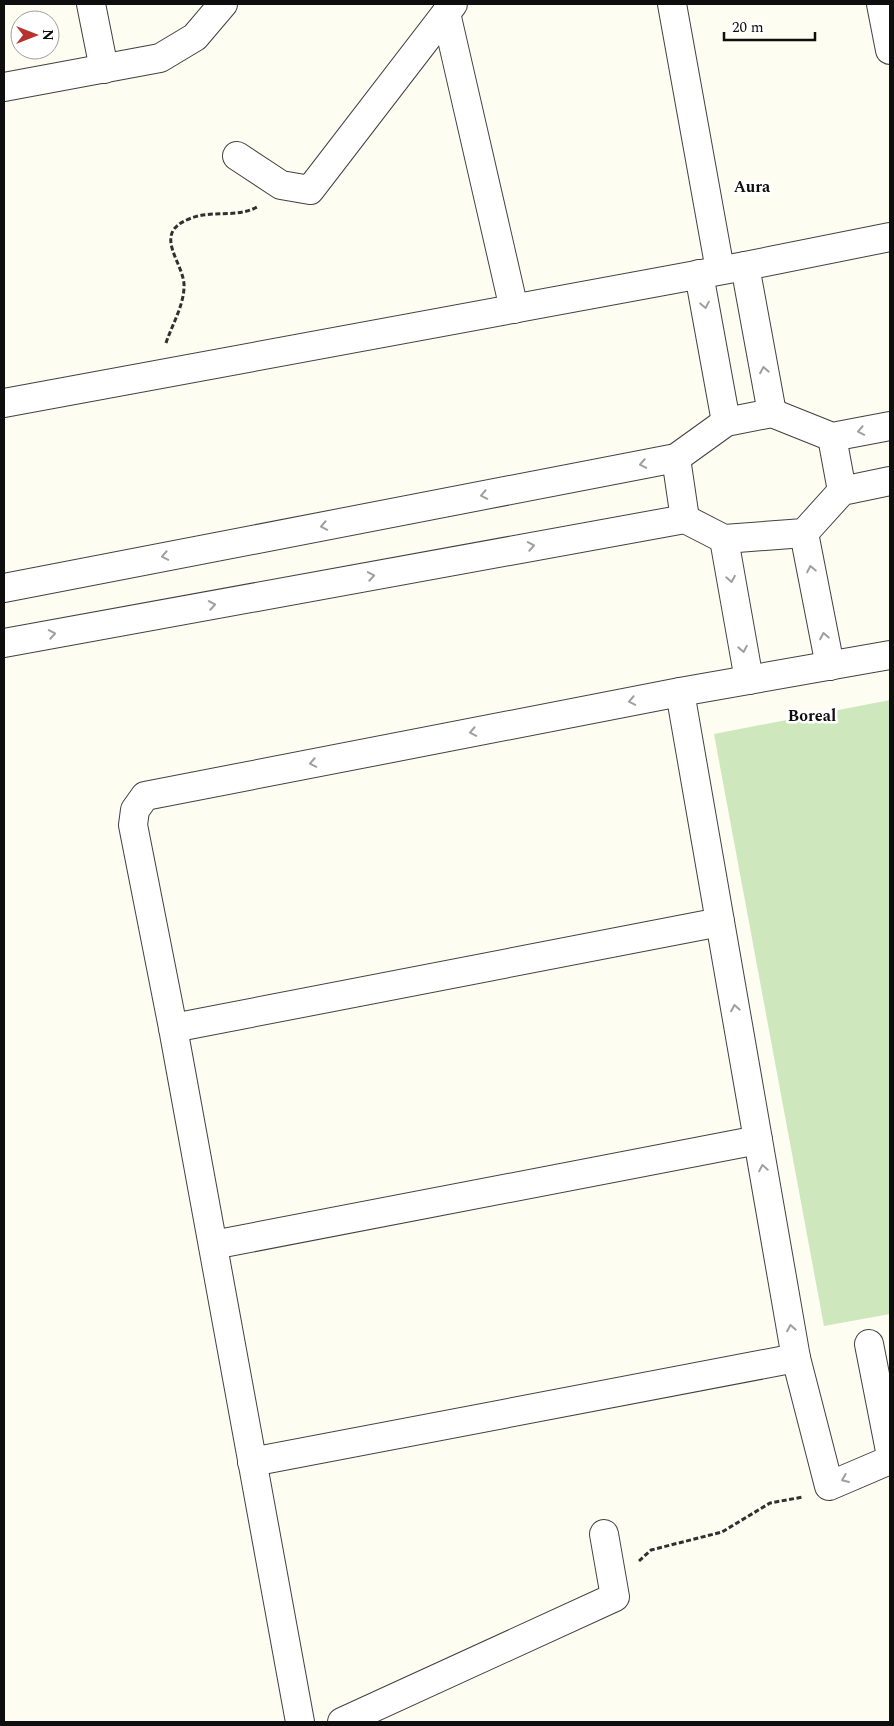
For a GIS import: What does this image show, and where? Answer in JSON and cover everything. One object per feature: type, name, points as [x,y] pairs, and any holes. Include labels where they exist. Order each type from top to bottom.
[{"type":"street","points":[[91,4],[104,69]]},
{"type":"street","points":[[4,87],[160,58],[195,36],[223,4]]},
{"type":"street","points":[[672,4],[721,270],[726,422]]},
{"type":"street","points":[[881,4],[890,50]]},
{"type":"street","points":[[450,8],[514,309]]},
{"type":"street","points":[[237,156],[281,185],[310,190],[450,8]]},
{"type":"street","points":[[4,403],[514,309],[890,237]]},
{"type":"street","points":[[721,270],[772,413]]},
{"type":"street","points":[[4,588],[676,458],[726,422],[772,413],[832,437],[890,426]]},
{"type":"street","points":[[832,437],[842,491]]},
{"type":"street","points":[[676,458],[684,518]]},
{"type":"street","points":[[4,643],[684,518],[724,539],[804,533],[842,491],[890,481]]},
{"type":"street","points":[[804,533],[830,666]]},
{"type":"street","points":[[724,539],[749,680]]},
{"type":"street","points":[[300,1722],[173,1028],[133,825],[135,810],[145,796],[680,692],[890,655]]},
{"type":"street","points":[[680,692],[796,1358],[829,1486],[890,1460]]},
{"type":"street","points":[[173,1028],[720,922]]},
{"type":"street","points":[[213,1245],[758,1140]]},
{"type":"street","points":[[869,1344],[890,1451]]},
{"type":"street","points":[[252,1462],[796,1358]]},
{"type":"street","points":[[342,1722],[615,1597],[604,1534]]},
{"type":"path","points":[[152,375],[181,304],[184,287],[183,276],[171,249],[171,237],[175,228],[187,219],[198,216],[249,212],[260,206],[281,185]]},
{"type":"path","points":[[615,1597],[633,1568],[651,1550],[722,1532],[770,1503],[802,1498],[829,1486]]},
{"type":"green space","points":[[890,700],[890,1314],[824,1326],[714,734]]},
{"type":"district","name":"Aura","points":[[752,187]]},
{"type":"district","name":"Boreal","points":[[812,716]]}]
